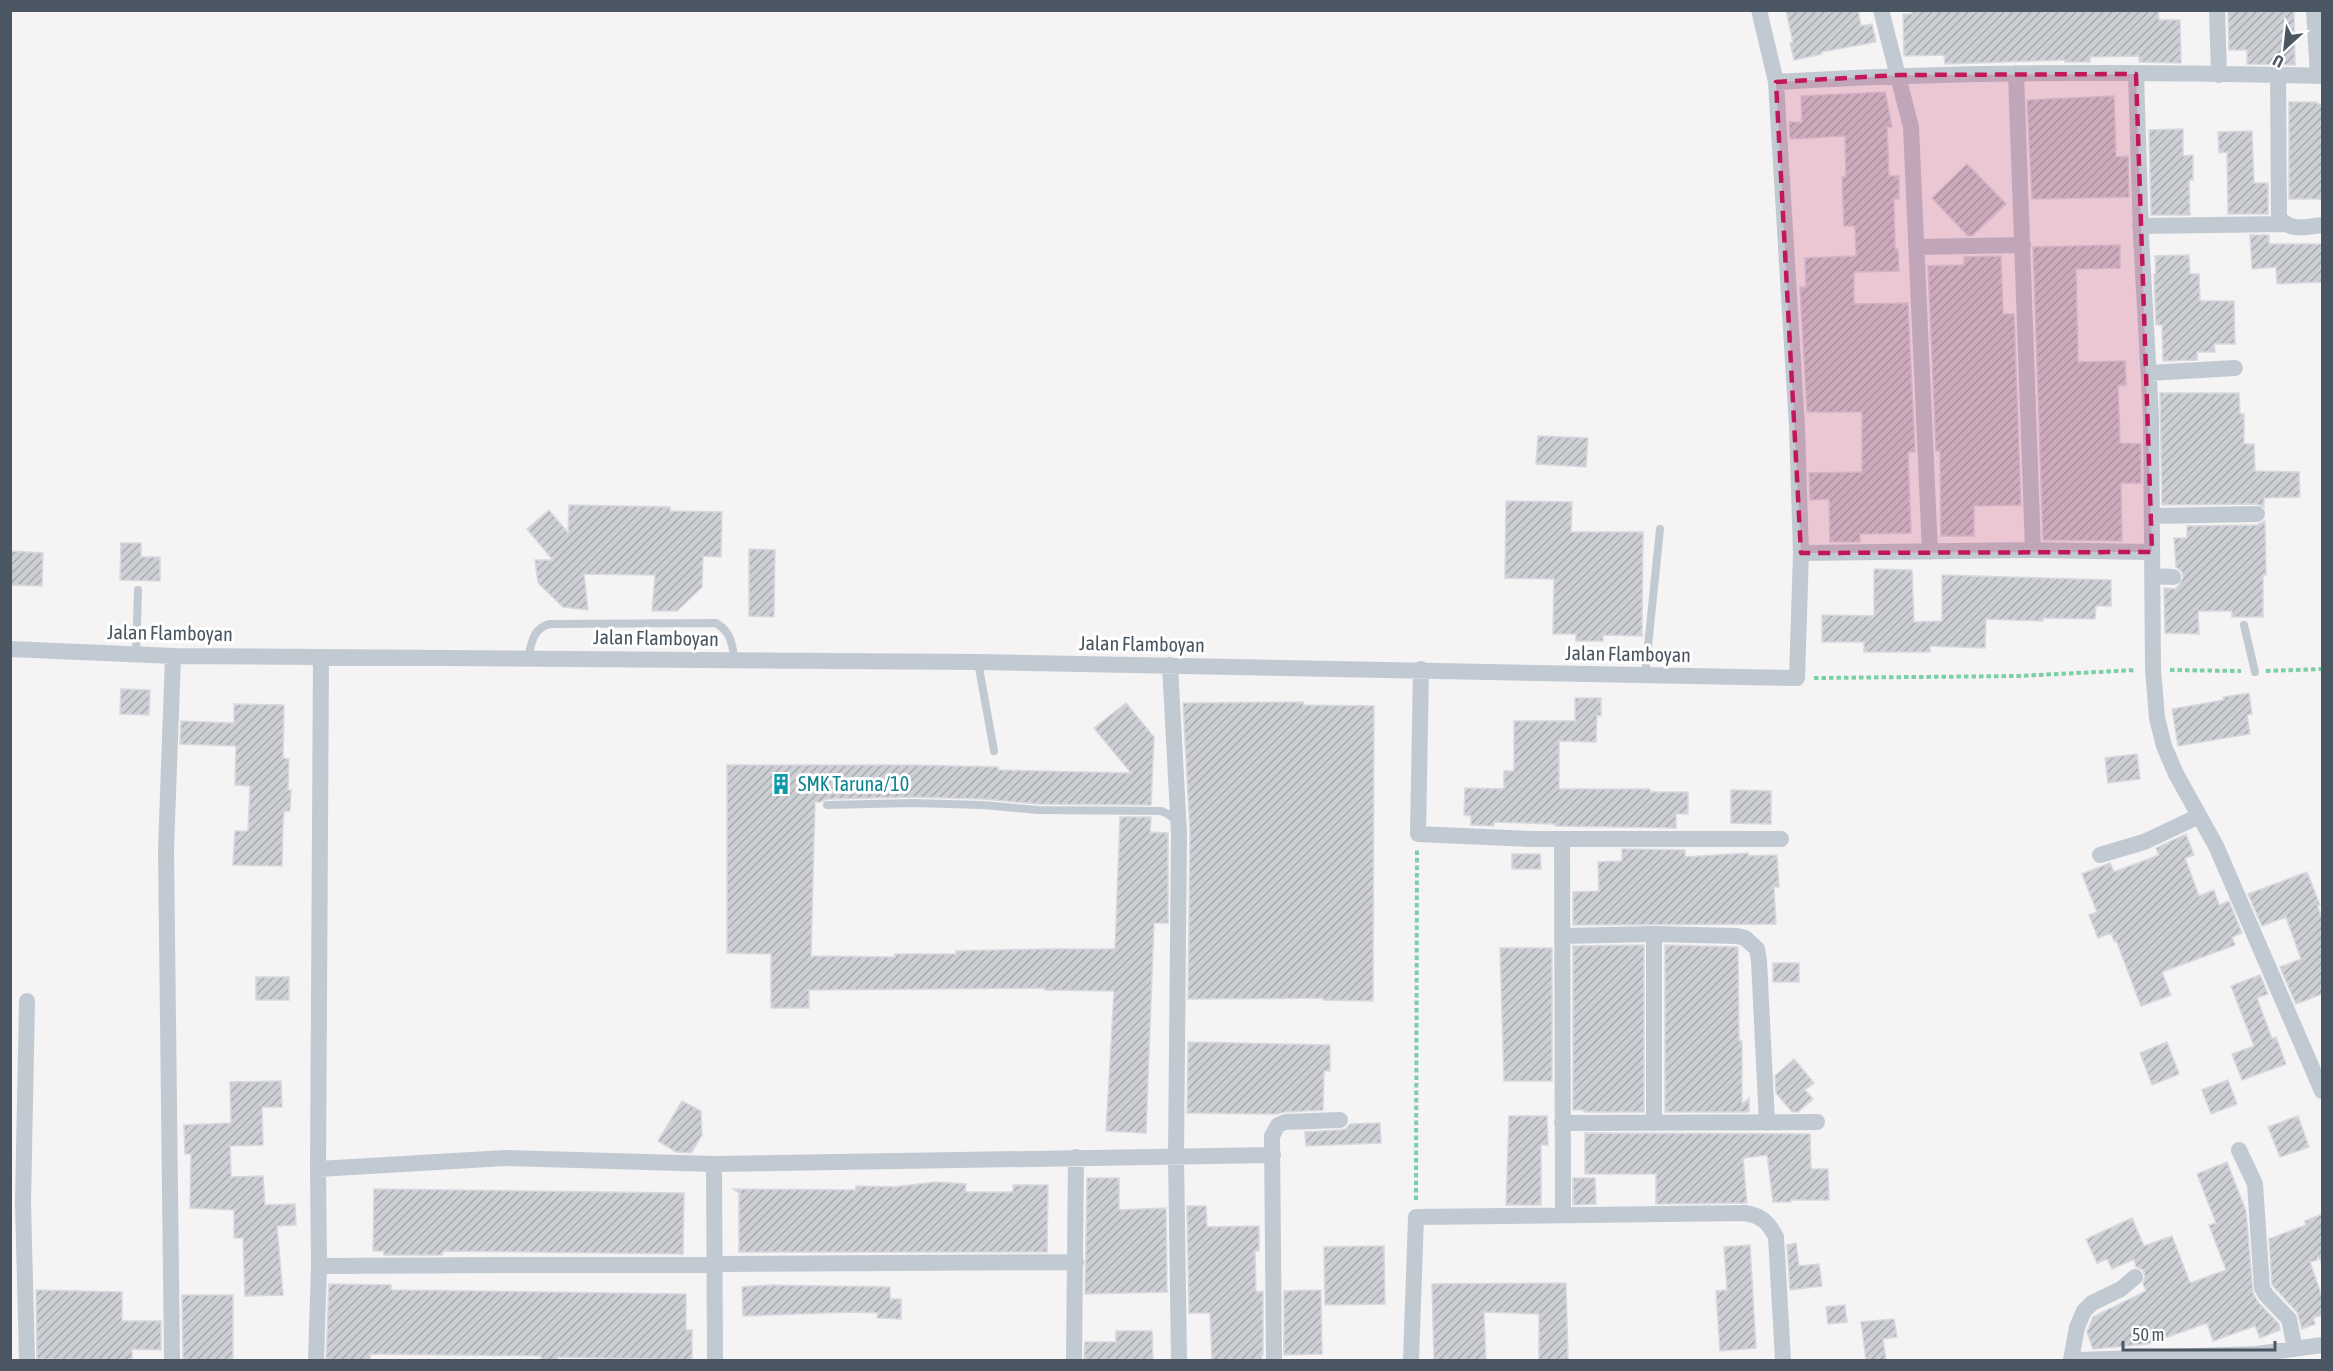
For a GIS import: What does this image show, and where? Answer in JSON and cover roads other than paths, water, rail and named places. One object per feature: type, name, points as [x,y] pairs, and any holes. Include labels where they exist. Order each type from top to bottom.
[{"type":"street","points":[[1759,10],[1776,82],[1797,427],[1801,553],[2032,550],[2152,552]]},
{"type":"street","points":[[1881,10],[1911,127],[1930,552]]},
{"type":"street","points":[[2217,10],[2219,75]]},
{"type":"street","points":[[1776,82],[1899,75],[2016,73],[2320,76],[2314,10]]},
{"type":"street","points":[[2016,73],[2032,550]]},
{"type":"street","points":[[2136,74],[2140,226],[2149,373],[2153,669],[2157,718],[2164,746],[2176,774],[2216,846],[2322,1091]]},
{"type":"street","points":[[2278,75],[2279,217],[2285,224]]},
{"type":"street","points":[[2140,226],[2285,224],[2295,228],[2322,225]]},
{"type":"street","points":[[1916,247],[2023,244]]},
{"type":"street","points":[[2149,373],[2235,368]]},
{"type":"street","points":[[2152,516],[2257,514]]},
{"type":"street","name":"Jalan Flamboyan","points":[[10,649],[173,656],[978,662],[1797,678],[1801,553]]},
{"type":"street","points":[[2152,576],[2173,577]]},
{"type":"street","points":[[172,1360],[166,849],[173,656]]},
{"type":"street","points":[[316,1360],[319,1266],[321,657]]},
{"type":"street","points":[[1170,665],[1179,834],[1176,1156],[1179,1360]]},
{"type":"street","points":[[1421,669],[1418,834],[1562,839],[1781,839]]},
{"type":"street","points":[[2100,855],[2144,842],[2199,816]]},
{"type":"street","points":[[1562,839],[1563,1215]]},
{"type":"street","points":[[1562,936],[1654,934],[1745,938],[1757,949],[1767,1123]]},
{"type":"street","points":[[1654,934],[1654,1123]]},
{"type":"street","points":[[27,1001],[23,1203],[27,1360]]},
{"type":"street","points":[[1274,1360],[1272,1136],[1278,1125],[1285,1122],[1340,1120]]},
{"type":"street","points":[[1562,1124],[1817,1122]]},
{"type":"street","points":[[2239,1150],[2255,1184],[2262,1288],[2289,1319],[2295,1349]]},
{"type":"street","points":[[318,1169],[505,1158],[714,1164],[1273,1155]]},
{"type":"street","points":[[1074,1360],[1076,1157]]},
{"type":"street","points":[[714,1164],[715,1360]]},
{"type":"street","points":[[1411,1360],[1416,1217],[1745,1213],[1759,1216],[1770,1224],[1776,1237],[1783,1360]]},
{"type":"street","points":[[319,1266],[1076,1262]]},
{"type":"street","points":[[2071,1360],[2077,1327],[2084,1311],[2092,1303],[2121,1289],[2135,1277]]},
{"type":"street","points":[[2079,1360],[2258,1357],[2322,1345]]},
{"type":"lane","points":[[1645,676],[1660,529]]},
{"type":"lane","points":[[136,654],[138,590]]},
{"type":"lane","points":[[528,657],[533,636],[542,626],[550,624],[716,623],[725,629],[730,638],[735,660]]},
{"type":"lane","points":[[2244,625],[2255,672]]},
{"type":"lane","points":[[978,662],[994,751]]},
{"type":"lane","points":[[827,805],[913,803],[964,804],[1038,810],[1161,811],[1175,819],[1179,834]]},
{"type":"place","name":"SMK Taruna/10","points":[[781,784]]}]
